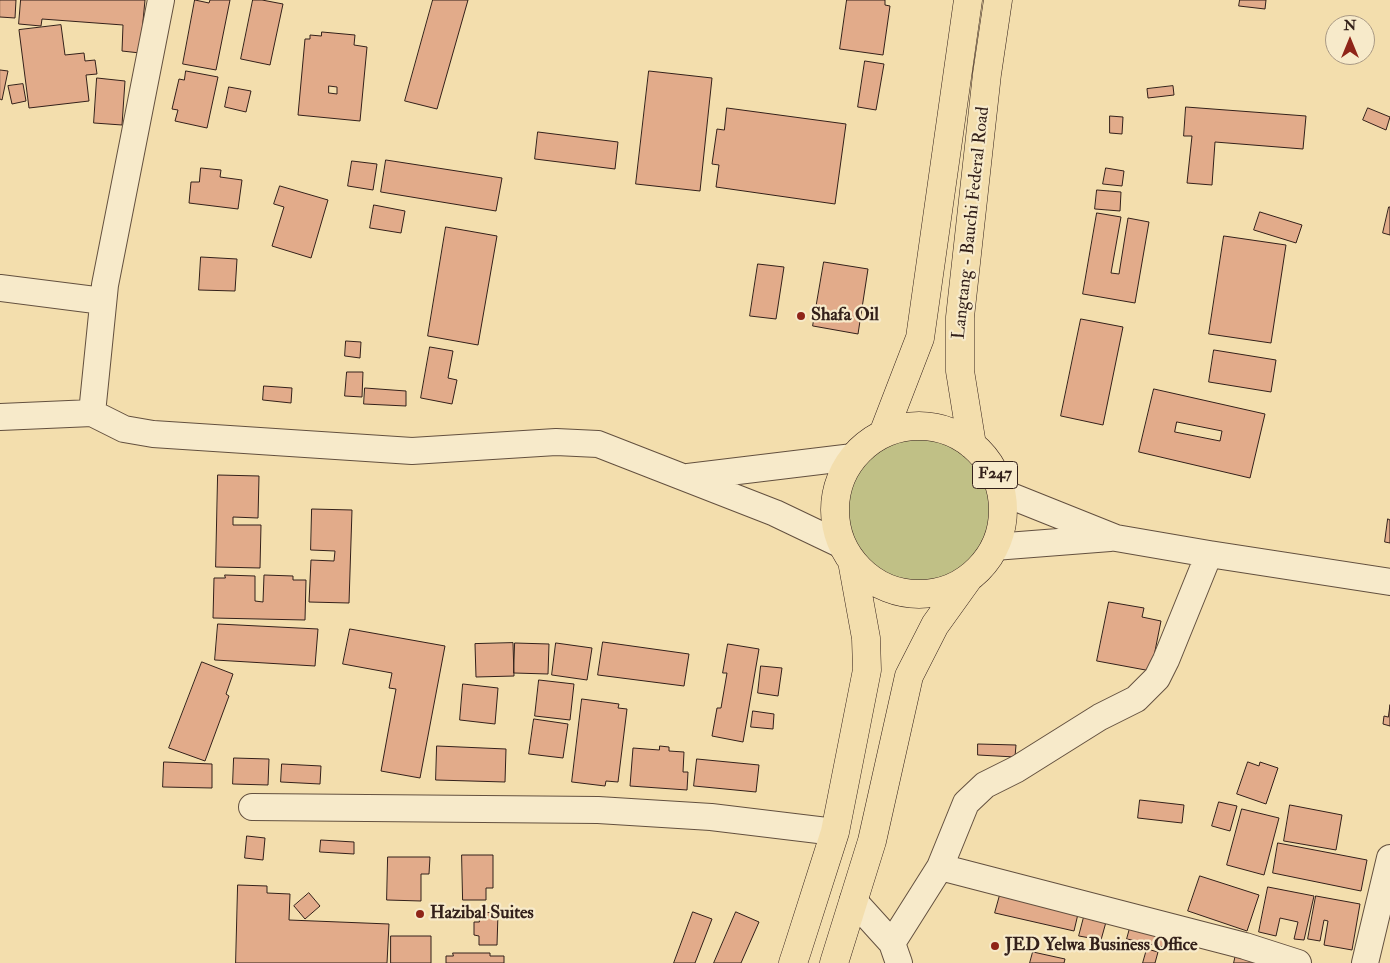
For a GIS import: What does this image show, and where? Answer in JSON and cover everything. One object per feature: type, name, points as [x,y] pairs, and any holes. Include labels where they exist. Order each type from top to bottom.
[{"type":"main road","name":"Langtang - Bauchi Federal Road","points":[[883,434],[920,338],[968,0]]},
{"type":"main road","name":"Langtang - Bauchi Federal Road","points":[[972,445],[960,371],[960,317],[986,84],[998,0]]},
{"type":"main road","name":"F247","points":[[793,963],[835,832],[867,670],[866,638],[847,553],[836,528],[834,509],[837,490],[843,473],[853,457],[867,444],[883,434],[901,428],[920,426],[938,428],[956,435],[972,445],[995,474],[1001,492],[1003,511],[1001,530],[994,547],[984,563],[970,576],[954,586],[936,592],[918,594],[899,592],[881,585],[865,575],[847,553]]},
{"type":"main road","name":"F247","points":[[834,963],[872,841],[909,676],[935,625],[970,576]]},
{"type":"street","points":[[92,413],[105,285],[161,0]]},
{"type":"street","points":[[0,288],[103,301]]},
{"type":"street","points":[[0,417],[92,413],[124,429],[153,434],[412,450],[556,442],[598,444],[775,513],[847,553]]},
{"type":"street","points":[[685,477],[853,457]]},
{"type":"street","points":[[1001,492],[1116,538],[1390,582]]},
{"type":"street","points":[[994,547],[1116,538]]},
{"type":"street","points":[[853,900],[896,953],[940,867],[966,803],[985,785],[1017,769],[1100,717],[1136,699],[1157,678],[1209,554]]},
{"type":"street","points":[[252,807],[598,810],[711,817],[835,832]]},
{"type":"street","points":[[1365,963],[1390,858]]},
{"type":"street","points":[[940,867],[1245,946],[1298,963]]},
{"type":"green space","points":[[918,437],[946,442],[970,458],[986,482],[991,510],[986,538],[970,562],[946,578],[918,583],[890,578],[866,562],[850,538],[845,510],[850,482],[866,458],[890,442]]},
{"type":"building","points":[[0,0],[16,0],[15,18],[0,17]]},
{"type":"building","points":[[21,0],[145,0],[140,53],[122,51],[123,25],[42,19],[41,26],[19,24]]},
{"type":"building","points":[[195,0],[209,3],[210,0],[230,0],[216,70],[183,64]]},
{"type":"building","points":[[253,0],[283,4],[270,65],[241,59]]},
{"type":"building","points":[[433,0],[468,0],[437,109],[405,101]]},
{"type":"building","points":[[847,0],[885,0],[885,5],[890,6],[883,55],[840,49]]},
{"type":"building","points":[[1240,0],[1266,0],[1265,9],[1239,6]]},
{"type":"building","points":[[61,25],[65,55],[84,53],[85,61],[95,60],[97,74],[86,75],[89,101],[29,108],[19,30]]},
{"type":"building","points":[[322,32],[355,35],[354,45],[367,47],[360,121],[298,115],[305,39],[310,39],[310,35],[321,36]],"holes":[[[329,86],[337,87],[337,94],[329,93]]]},
{"type":"building","points":[[865,61],[884,64],[876,110],[858,107]]},
{"type":"building","points":[[0,70],[8,71],[2,100],[0,99]]},
{"type":"building","points":[[186,71],[218,77],[207,128],[175,121],[178,110],[172,109],[179,79],[184,80]]},
{"type":"building","points":[[649,71],[712,78],[700,191],[636,184]]},
{"type":"building","points":[[97,78],[125,81],[122,125],[94,123]]},
{"type":"building","points":[[23,84],[26,101],[12,104],[8,86]]},
{"type":"building","points":[[1173,86],[1174,95],[1148,98],[1147,89]]},
{"type":"building","points":[[229,87],[251,91],[246,112],[225,107]]},
{"type":"building","points":[[1186,107],[1306,116],[1303,149],[1215,142],[1212,185],[1187,183],[1192,136],[1184,136]]},
{"type":"building","points":[[727,108],[846,124],[835,204],[716,187],[719,165],[712,164],[717,129],[724,130]]},
{"type":"building","points":[[1368,108],[1390,117],[1386,130],[1363,120]]},
{"type":"building","points":[[1110,116],[1123,117],[1122,134],[1110,133]]},
{"type":"building","points":[[538,132],[618,142],[615,169],[535,159]]},
{"type":"building","points":[[386,160],[502,178],[496,211],[381,192]]},
{"type":"building","points":[[352,161],[377,164],[373,190],[348,186]]},
{"type":"building","points":[[201,168],[221,170],[220,177],[242,180],[238,209],[189,203],[191,182],[199,182]]},
{"type":"building","points":[[1106,168],[1124,171],[1122,186],[1103,184]]},
{"type":"building","points":[[280,186],[328,200],[311,258],[272,246],[284,207],[274,204]]},
{"type":"building","points":[[1097,190],[1121,192],[1120,211],[1095,209]]},
{"type":"building","points":[[374,205],[405,211],[401,233],[370,228]]},
{"type":"building","points":[[1390,207],[1390,235],[1383,233]]},
{"type":"building","points":[[1260,212],[1302,225],[1296,243],[1254,230]]},
{"type":"building","points":[[1097,213],[1121,217],[1111,273],[1119,274],[1128,218],[1149,222],[1135,303],[1083,294]]},
{"type":"building","points":[[446,227],[497,236],[478,345],[428,336]]},
{"type":"building","points":[[1224,236],[1286,245],[1271,343],[1209,334]]},
{"type":"building","points":[[201,257],[237,259],[235,291],[199,290]]},
{"type":"building","points":[[824,262],[868,269],[858,334],[813,326]]},
{"type":"building","points":[[758,264],[784,267],[776,319],[750,316]]},
{"type":"building","points":[[1081,319],[1123,327],[1103,425],[1061,416]]},
{"type":"building","points":[[346,341],[361,342],[360,358],[345,356]]},
{"type":"building","points":[[430,347],[453,351],[448,378],[457,380],[452,404],[421,398]]},
{"type":"building","points":[[1214,350],[1276,360],[1271,392],[1209,382]]},
{"type":"building","points":[[347,372],[363,372],[362,397],[345,396]]},
{"type":"building","points":[[264,386],[292,388],[291,403],[263,400]]},
{"type":"building","points":[[365,388],[406,391],[406,406],[364,404]]},
{"type":"building","points":[[1154,389],[1265,414],[1250,478],[1139,452]],"holes":[[[1177,422],[1222,431],[1220,441],[1175,432]]]},
{"type":"building","points":[[218,475],[259,476],[258,518],[233,517],[233,525],[261,525],[260,568],[216,567]]},
{"type":"building","points":[[312,509],[352,510],[349,603],[309,602],[311,560],[334,561],[335,551],[311,550]]},
{"type":"building","points":[[1388,519],[1390,520],[1390,543],[1385,542]]},
{"type":"building","points":[[225,575],[255,576],[255,601],[263,602],[264,575],[293,576],[293,580],[306,580],[305,620],[213,618],[214,578],[225,578]]},
{"type":"building","points":[[1109,602],[1144,608],[1142,617],[1161,621],[1151,671],[1097,661]]},
{"type":"building","points":[[218,624],[318,629],[315,666],[215,660]]},
{"type":"building","points":[[350,629],[445,646],[420,778],[381,771],[396,689],[389,688],[392,673],[343,664]]},
{"type":"building","points":[[603,642],[689,654],[684,686],[598,675]]},
{"type":"building","points":[[513,643],[514,676],[476,677],[475,644]]},
{"type":"building","points":[[515,643],[549,644],[548,674],[514,673]]},
{"type":"building","points":[[556,643],[592,648],[587,680],[552,675]]},
{"type":"building","points":[[728,644],[759,649],[743,742],[712,736],[717,708],[721,708],[727,673],[723,673]]},
{"type":"building","points":[[202,662],[233,674],[226,694],[229,696],[205,761],[169,748]]},
{"type":"building","points":[[761,666],[782,668],[778,696],[758,693]]},
{"type":"building","points":[[539,680],[574,684],[570,720],[535,716]]},
{"type":"building","points":[[463,684],[498,688],[495,724],[460,720]]},
{"type":"building","points":[[582,699],[619,704],[618,708],[627,709],[618,782],[606,781],[605,786],[572,782]]},
{"type":"building","points":[[1390,705],[1390,726],[1383,724],[1384,716],[1388,717]]},
{"type":"building","points":[[753,711],[774,714],[773,729],[751,727]]},
{"type":"building","points":[[534,719],[568,724],[563,758],[529,754]]},
{"type":"building","points":[[978,744],[1016,745],[1015,757],[978,755]]},
{"type":"building","points":[[437,746],[506,749],[505,782],[436,780]]},
{"type":"building","points":[[660,746],[669,747],[669,751],[684,752],[683,772],[688,772],[687,790],[630,786],[633,748],[659,750]]},
{"type":"building","points":[[234,758],[269,759],[268,785],[233,784]]},
{"type":"building","points":[[697,759],[759,765],[756,792],[694,786]]},
{"type":"building","points":[[164,762],[212,764],[212,788],[163,787]]},
{"type":"building","points":[[1248,762],[1259,766],[1260,762],[1278,768],[1266,804],[1237,794]]},
{"type":"building","points":[[282,764],[321,766],[320,784],[281,782]]},
{"type":"building","points":[[1140,800],[1184,805],[1182,823],[1138,818]]},
{"type":"building","points":[[1219,802],[1237,806],[1230,831],[1212,826]]},
{"type":"building","points":[[1290,805],[1342,815],[1336,850],[1284,841]]},
{"type":"building","points":[[1242,809],[1279,818],[1264,875],[1227,865]]},
{"type":"building","points":[[247,836],[265,838],[263,860],[245,858]]},
{"type":"building","points":[[321,840],[354,842],[354,854],[320,852]]},
{"type":"building","points":[[1278,843],[1367,860],[1361,891],[1273,873]]},
{"type":"building","points":[[462,855],[493,855],[493,888],[486,888],[486,900],[463,900]]},
{"type":"building","points":[[388,857],[430,857],[429,874],[421,874],[421,901],[387,900]]},
{"type":"building","points":[[1200,876],[1259,895],[1247,931],[1188,911]]},
{"type":"building","points":[[238,885],[267,886],[267,893],[290,894],[289,920],[389,924],[387,963],[236,963]]},
{"type":"building","points":[[1268,887],[1314,896],[1304,940],[1294,939],[1298,922],[1280,918],[1276,936],[1259,932]]},
{"type":"building","points":[[309,893],[320,906],[305,919],[294,906]]},
{"type":"building","points":[[1000,895],[1078,914],[1074,931],[995,913]]},
{"type":"building","points":[[1316,896],[1360,904],[1352,950],[1324,945],[1328,921],[1324,920],[1320,941],[1308,939]]},
{"type":"building","points":[[479,912],[498,913],[497,945],[479,945],[479,936],[474,935],[474,922],[479,922]]},
{"type":"building","points":[[693,912],[712,919],[695,963],[674,963]]},
{"type":"building","points":[[736,912],[759,922],[741,963],[714,963]]},
{"type":"building","points":[[1084,917],[1106,922],[1101,940],[1079,936]]},
{"type":"building","points":[[1130,928],[1165,936],[1163,947],[1127,939]]},
{"type":"building","points":[[391,936],[431,936],[431,963],[391,963]]},
{"type":"building","points":[[1147,949],[1158,952],[1155,963],[1143,963]]},
{"type":"building","points":[[1033,952],[1065,959],[1064,963],[1030,963]]},
{"type":"building","points":[[453,953],[490,953],[490,956],[504,956],[504,963],[446,963],[446,956],[453,956]]},
{"type":"building","points":[[1236,954],[1255,959],[1254,963],[1234,963]]},
{"type":"place","name":"Shafa Oil","points":[[801,316]]},
{"type":"place","name":"Hazibal Suites","points":[[420,914]]},
{"type":"place","name":"JED Yelwa Business Office","points":[[995,946]]}]
